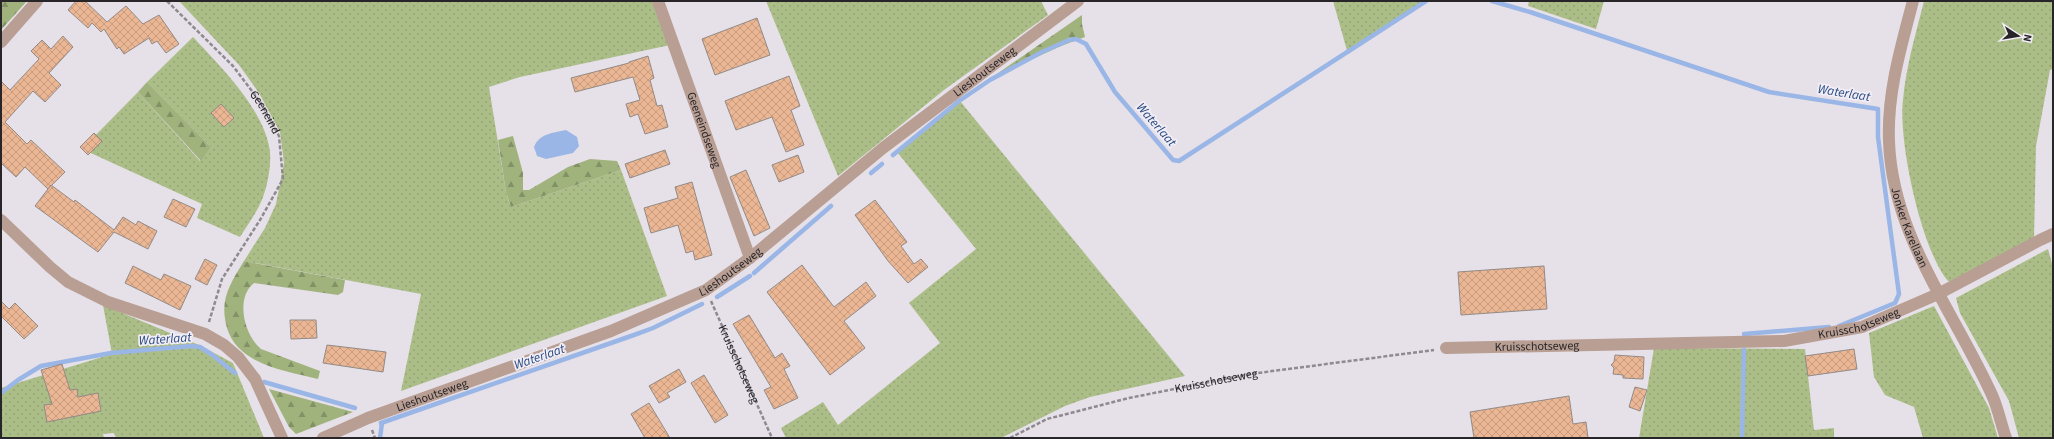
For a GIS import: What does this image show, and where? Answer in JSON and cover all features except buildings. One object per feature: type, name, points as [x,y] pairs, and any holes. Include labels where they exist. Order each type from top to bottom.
[{"type":"street","points":[[1,42],[37,1]]},
{"type":"street","name":"Geeneindseweg","points":[[658,1],[750,258]]},
{"type":"street","name":"Lieshoutseweg","points":[[323,438],[368,418],[611,332],[706,290],[750,258],[883,148],[1078,1]]},
{"type":"street","name":"Jonker Karellaan","points":[[1913,1],[1894,76],[1889,113],[1889,142],[1897,200],[1904,223],[1938,294],[1992,395],[2006,438]]},
{"type":"street","points":[[1,220],[50,267],[68,282],[108,302],[205,334],[224,345],[238,357],[255,379],[282,438]]},
{"type":"street","name":"Kruisschotseweg","points":[[1446,348],[1784,341],[1862,327],[1938,294],[2053,234]]},
{"type":"path","name":"Geeneind","points":[[167,1],[233,66],[261,103],[278,136],[283,179],[260,220],[222,279],[205,334]]},
{"type":"path","name":"Kruisschotseweg","points":[[706,290],[772,438]]},
{"type":"path","name":"Kruisschotseweg","points":[[1010,438],[1047,420],[1129,398],[1250,374],[1446,348]]},
{"type":"green space","points":[[1,1],[27,1],[1,30]]},
{"type":"green space","points":[[179,1],[658,1],[675,44],[520,77],[489,87],[506,192],[511,207],[621,170],[667,296],[401,391],[421,294],[244,261],[265,228],[276,204],[284,163],[280,132],[259,93],[239,65]]},
{"type":"green space","points":[[766,1],[1041,1],[1048,15],[944,90],[838,176]]},
{"type":"green space","points":[[1333,1],[1424,1],[1412,12],[1348,54]]},
{"type":"green space","points":[[1529,1],[1604,1],[1596,29],[1528,6]]},
{"type":"green space","points":[[1924,1],[2053,1],[2053,69],[2050,70],[2036,146],[2034,238],[1956,281],[1948,281],[1938,266],[1929,245],[1914,194],[1904,141],[1902,118],[1904,87]]},
{"type":"green space","points":[[1082,15],[1082,24],[1085,37],[1061,46],[991,78]]},
{"type":"green space","points":[[193,37],[228,75],[251,105],[260,120],[270,152],[270,169],[263,197],[253,217],[240,237],[197,218],[202,204],[82,149],[138,92],[200,161],[211,147],[147,82]]},
{"type":"green space","points":[[147,82],[211,147],[201,161],[138,92]]},
{"type":"green space","points":[[960,101],[1185,376],[1090,397],[1065,406],[1001,438],[786,438],[781,428],[823,402],[838,425],[940,343],[909,303],[976,249],[897,152]]},
{"type":"green space","points":[[513,136],[523,173],[523,190],[529,190],[568,167],[590,159],[617,161],[621,170],[511,207],[506,192],[498,140]]},
{"type":"green space","points":[[2048,249],[2053,267],[2053,438],[2019,438],[2009,401],[1960,313],[1956,298]]},
{"type":"green space","points":[[244,261],[345,280],[343,292],[338,295],[254,283],[248,290],[245,298],[243,307],[246,326],[255,343],[261,349],[320,371],[318,379],[292,373],[265,364],[252,358],[241,350],[233,340],[227,328],[224,309],[225,301],[230,285]]},
{"type":"green space","points":[[103,305],[199,345],[233,363],[264,438],[116,438],[114,433],[103,434],[104,438],[1,438],[1,388],[112,354]]},
{"type":"green space","points":[[1934,306],[1989,408],[1998,438],[1923,438],[1914,407],[1885,395],[1874,377],[1869,333]]},
{"type":"green space","points":[[1654,348],[1805,349],[1814,430],[1834,428],[1834,438],[1639,438]]},
{"type":"green space","points":[[269,389],[353,412],[296,434],[289,427]]},
{"type":"water","points":[[566,130],[577,137],[579,146],[573,153],[546,159],[537,156],[534,147],[543,136]]},
{"type":"waterway","name":"Waterlaat","points":[[893,155],[959,101],[990,80],[1042,52],[1069,40],[1076,39],[1086,44],[1115,92],[1173,160],[1179,161],[1426,1]]},
{"type":"waterway","name":"Waterlaat","points":[[1492,1],[1530,12],[1769,92],[1878,109],[1878,137],[1899,294],[1895,303],[1839,326]]},
{"type":"waterway","name":"Waterlaat","points":[[871,173],[882,164]]},
{"type":"waterway","name":"Waterlaat","points":[[754,273],[831,206]]},
{"type":"waterway","name":"Waterlaat","points":[[717,297],[750,276]]},
{"type":"waterway","name":"Waterlaat","points":[[381,423],[653,328],[702,304]]},
{"type":"waterway","name":"Waterlaat","points":[[1744,334],[1829,327]]},
{"type":"waterway","name":"Waterlaat","points":[[1,393],[18,380],[41,366],[111,353],[191,346],[200,347],[235,373]]},
{"type":"waterway","name":"Waterlaat","points":[[1742,438],[1744,350]]},
{"type":"waterway","name":"Waterlaat","points":[[264,382],[355,408]]},
{"type":"waterway","points":[[380,438],[382,423]]}]
